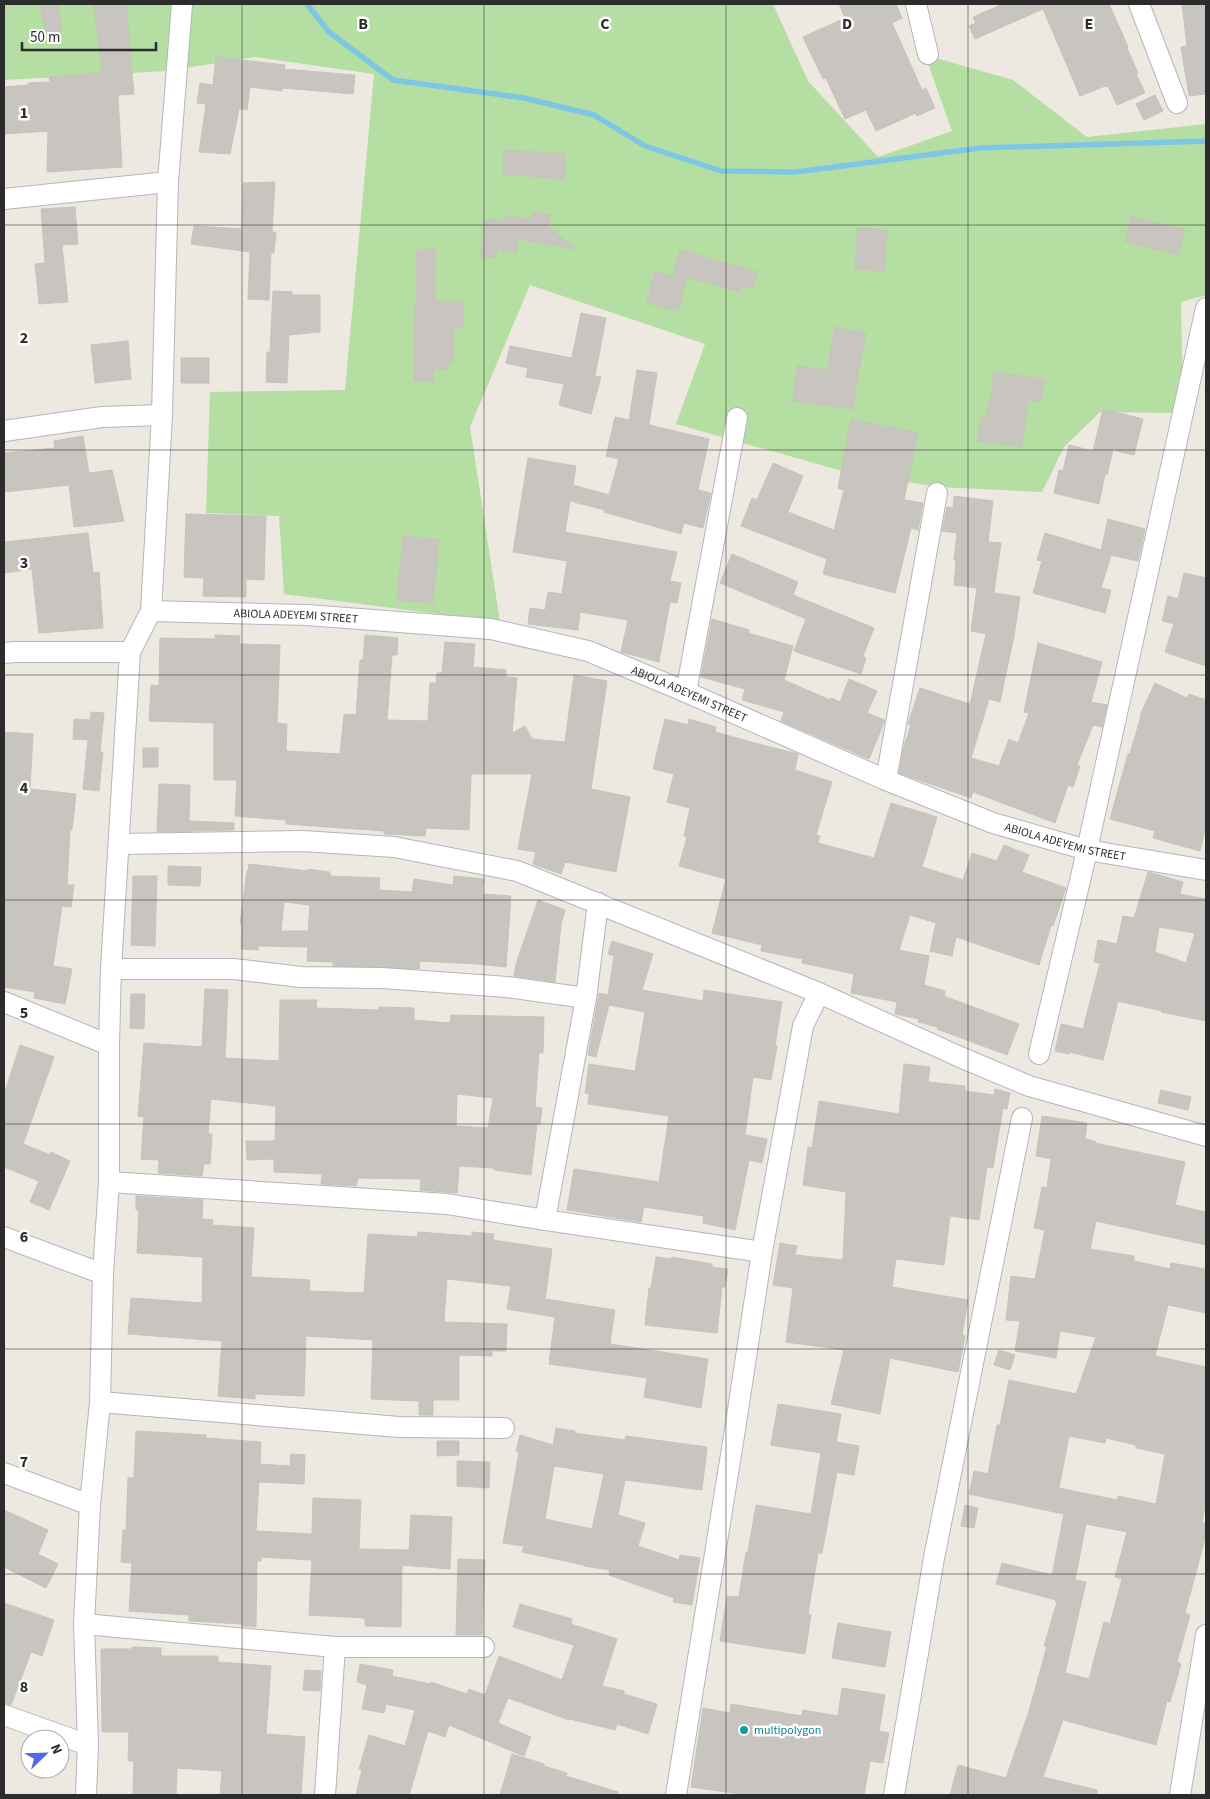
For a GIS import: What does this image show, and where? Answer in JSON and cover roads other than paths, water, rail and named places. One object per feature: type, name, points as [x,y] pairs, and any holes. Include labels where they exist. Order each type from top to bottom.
[{"type":"street","points":[[86,1795],[88,1745],[84,1624],[90,1505],[100,1402],[103,1274],[110,1182],[109,1045],[111,968],[120,844],[130,652],[151,611],[162,415],[168,182],[182,4]]},
{"type":"street","points":[[916,4],[928,54]]},
{"type":"street","points":[[1139,4],[1177,102]]},
{"type":"street","points":[[4,199],[168,182]]},
{"type":"street","points":[[1039,1054],[1087,850],[1206,308]]},
{"type":"street","points":[[4,431],[102,418],[162,415]]},
{"type":"street","points":[[686,692],[737,418]]},
{"type":"street","points":[[886,780],[937,493]]},
{"type":"street","name":"ABIOLA ADEYEMI STREET","points":[[151,611],[307,615],[491,629],[588,651],[886,780],[993,823],[1087,850],[1206,870]]},
{"type":"street","points":[[4,653],[130,652]]},
{"type":"street","points":[[120,844],[302,841],[394,847],[517,871],[819,993],[1029,1086],[1206,1136]]},
{"type":"street","points":[[545,1220],[586,998],[598,903]]},
{"type":"street","points":[[111,968],[234,969],[301,977],[382,978],[507,987],[586,998]]},
{"type":"street","points":[[676,1795],[762,1252],[803,1026],[819,993]]},
{"type":"street","points":[[4,1002],[109,1045]]},
{"type":"street","points":[[894,1795],[934,1558],[1022,1118]]},
{"type":"street","points":[[110,1182],[447,1204],[762,1252]]},
{"type":"street","points":[[4,1237],[103,1274]]},
{"type":"street","points":[[100,1402],[399,1427],[504,1428]]},
{"type":"street","points":[[4,1473],[90,1505]]},
{"type":"street","points":[[84,1624],[335,1648],[484,1647]]},
{"type":"street","points":[[1180,1795],[1206,1635]]},
{"type":"street","points":[[326,1795],[335,1648]]},
{"type":"street","points":[[4,1715],[88,1745]]},
{"type":"waterway","points":[[307,4],[329,32],[393,80],[524,98],[594,115],[645,146],[721,171],[796,172],[980,148],[1206,141]]},
{"type":"place","name":"multipolygon","points":[[744,1730]]}]
